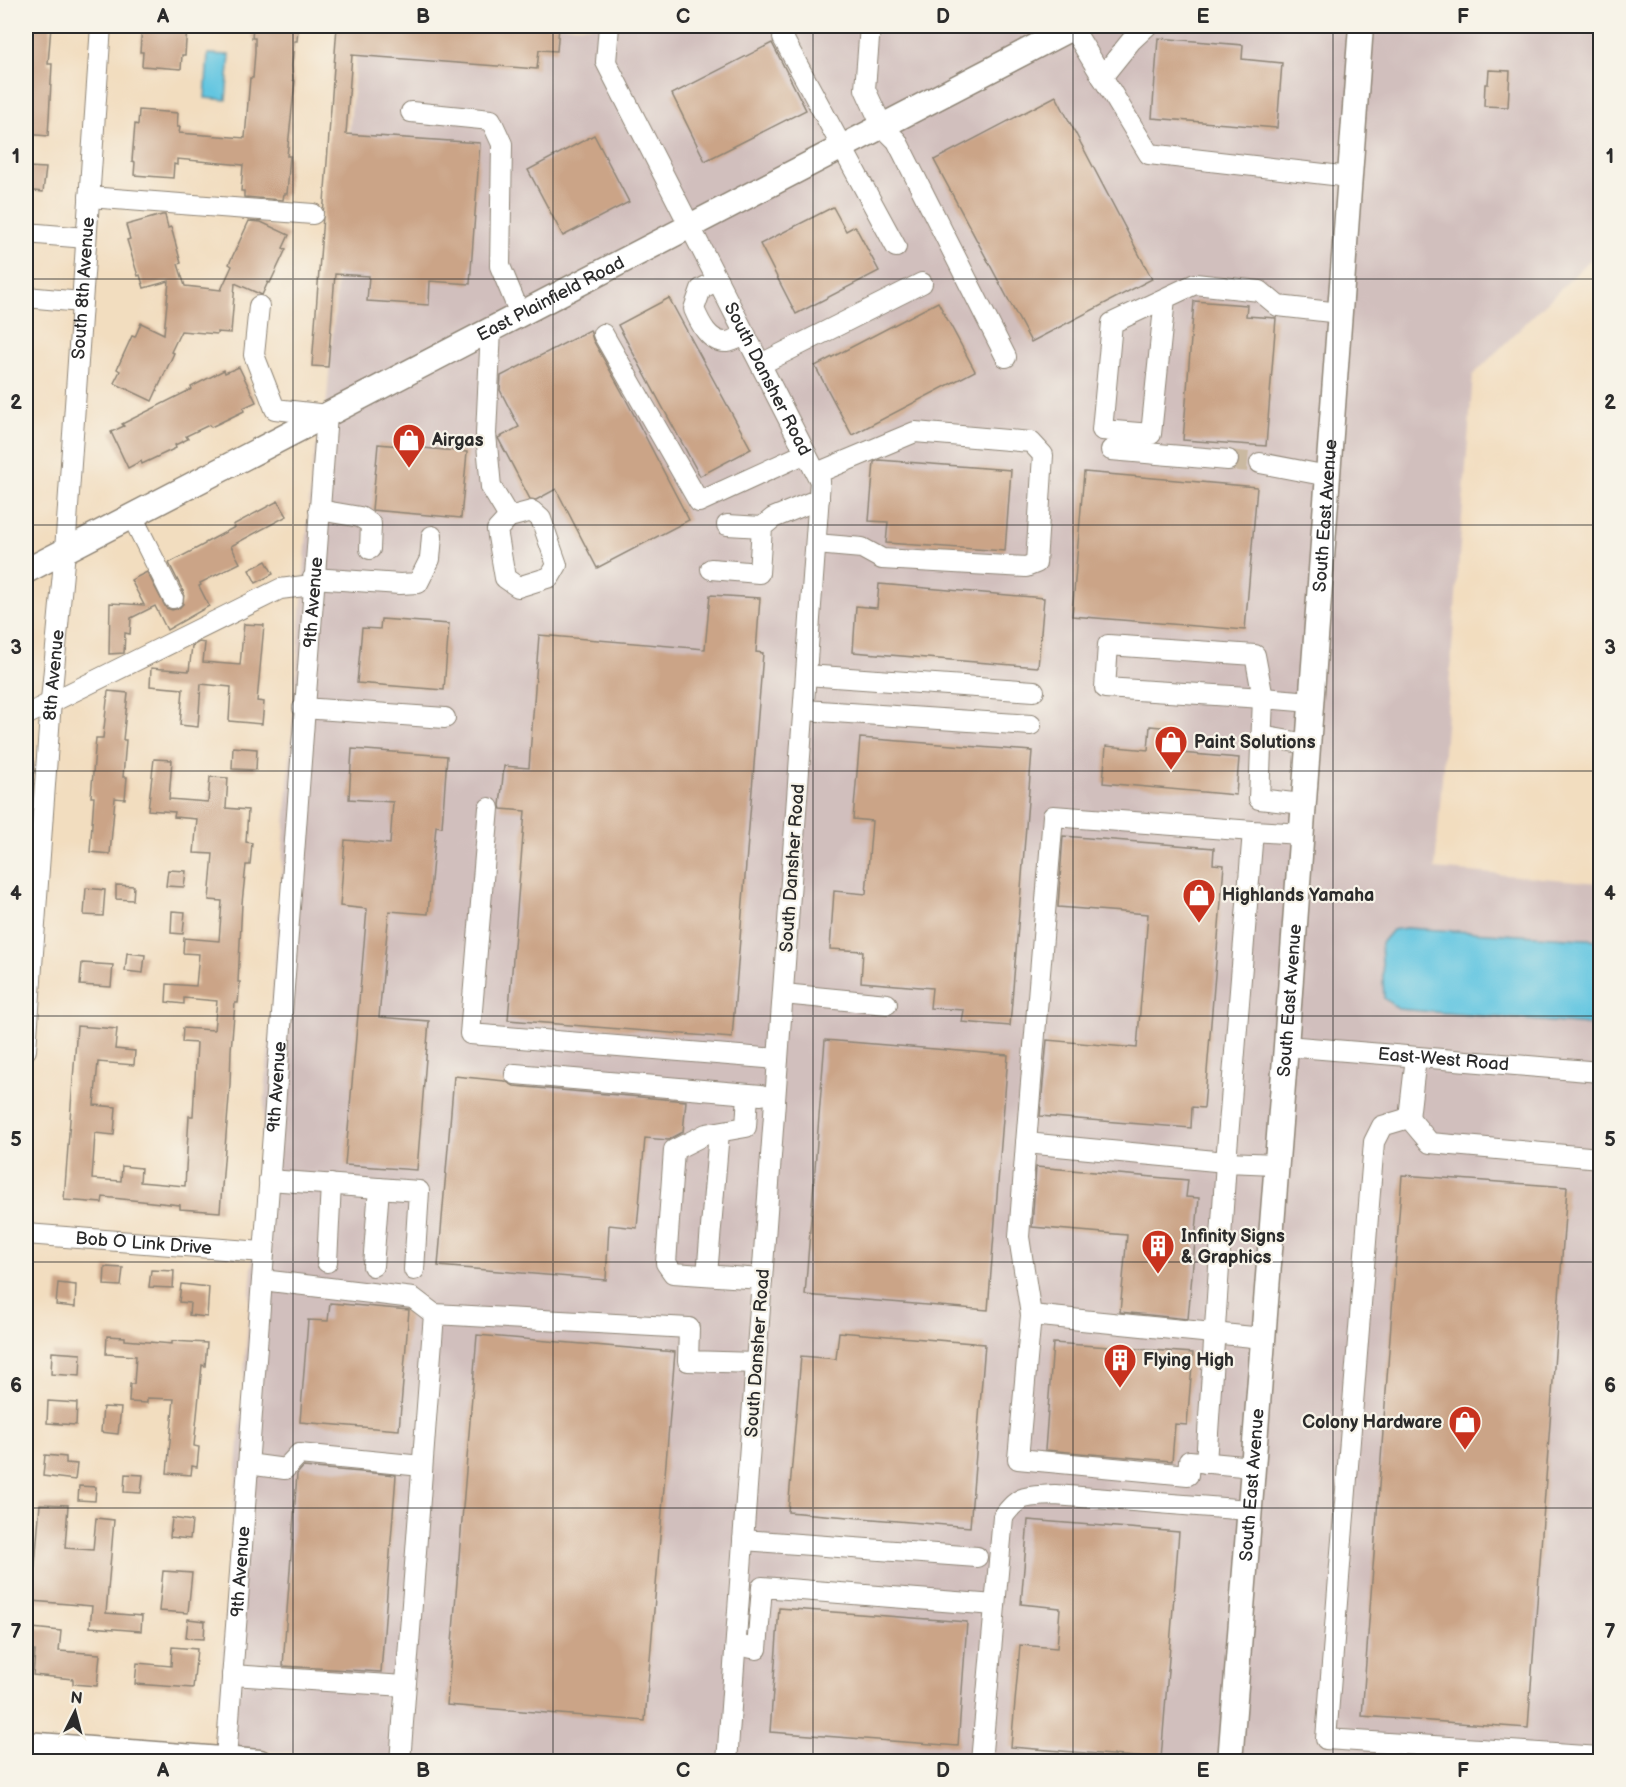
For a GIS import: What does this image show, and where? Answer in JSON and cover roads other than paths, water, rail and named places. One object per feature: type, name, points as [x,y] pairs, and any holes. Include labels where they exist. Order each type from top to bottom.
[{"type":"main road","name":"East Plainfield Road","points":[[26,571],[1073,26]]},
{"type":"main road","name":"South East Avenue","points":[[1230,1761],[1286,1046],[1361,26]]},
{"type":"main road","points":[[26,1744],[70,1754],[260,1761]]},
{"type":"street","name":"South 8th Avenue","points":[[65,551],[101,26]]},
{"type":"street","name":"South Dansher Road","points":[[609,26],[606,62],[820,481],[727,1761]]},
{"type":"street","points":[[870,26],[865,89],[882,126],[897,141],[1006,357]]},
{"type":"street","points":[[1073,26],[1149,154],[1350,177]]},
{"type":"street","points":[[1102,77],[1131,41],[1147,26]]},
{"type":"street","points":[[783,38],[896,247]]},
{"type":"street","points":[[411,112],[491,120],[502,144],[500,266],[520,314]]},
{"type":"street","points":[[89,197],[312,214]]},
{"type":"street","points":[[26,233],[86,238]]},
{"type":"street","points":[[718,280],[702,289],[694,309],[702,328],[714,338],[727,342],[746,335]]},
{"type":"street","points":[[761,364],[922,283]]},
{"type":"street","points":[[1165,298],[1151,434],[1102,430],[1112,323],[1165,298],[1195,284],[1260,291],[1278,306],[1340,313]]},
{"type":"street","points":[[26,297],[81,302]]},
{"type":"street","points":[[259,306],[254,355],[275,410],[295,406],[327,415]]},
{"type":"street","points":[[491,329],[486,434],[491,487],[508,518]]},
{"type":"street","points":[[603,334],[699,502],[806,453]]},
{"type":"street","name":"9th Avenue","points":[[226,1759],[303,708],[327,415]]},
{"type":"street","points":[[816,544],[862,548],[882,559],[1026,567],[1036,563],[1043,455],[1031,442],[915,432],[817,473]]},
{"type":"street","points":[[1111,450],[1228,460]]},
{"type":"street","points":[[1260,463],[1328,476]]},
{"type":"street","points":[[727,525],[762,527],[773,518],[819,500]]},
{"type":"street","points":[[319,510],[360,517],[371,524],[370,549]]},
{"type":"street","points":[[132,516],[173,598]]},
{"type":"street","points":[[711,569],[759,573],[762,527]]},
{"type":"street","points":[[26,715],[280,589],[313,582],[418,583],[430,559],[432,536]]},
{"type":"street","name":"8th Avenue","points":[[26,1050],[51,702],[65,551]]},
{"type":"street","points":[[1303,804],[1259,799],[1263,698],[1255,655],[1108,645],[1105,688],[1263,698],[1311,702]]},
{"type":"street","points":[[806,675],[1034,691]]},
{"type":"street","points":[[303,708],[445,718]]},
{"type":"street","points":[[804,710],[1031,725]]},
{"type":"street","points":[[1261,736],[1307,744]]},
{"type":"street","points":[[489,808],[470,1034],[778,1059]]},
{"type":"street","points":[[1253,1467],[1189,1461],[1188,1474],[1018,1460],[1031,1315],[1019,1237],[1026,1143],[1053,816],[1301,834]]},
{"type":"street","points":[[1206,1463],[1226,1162],[1253,831]]},
{"type":"street","points":[[783,994],[887,1004]]},
{"type":"street","name":"East-West Road","points":[[1286,1046],[1600,1072]]},
{"type":"street","points":[[1416,1057],[1409,1118],[1430,1143],[1600,1158]]},
{"type":"street","points":[[515,1074],[776,1096]]},
{"type":"street","points":[[748,1094],[746,1127],[706,1134],[674,1150],[666,1263],[674,1273],[762,1279]]},
{"type":"street","points":[[1409,1118],[1383,1126],[1374,1142],[1326,1739],[1600,1759]]},
{"type":"street","points":[[707,1275],[719,1132]]},
{"type":"street","points":[[1026,1143],[1226,1162],[1276,1164]]},
{"type":"street","points":[[269,1180],[419,1191],[414,1270]]},
{"type":"street","points":[[327,1262],[331,1184]]},
{"type":"street","points":[[373,1266],[379,1188]]},
{"type":"street","name":"Bob O Link Drive","points":[[26,1234],[264,1252]]},
{"type":"street","points":[[262,1280],[413,1298],[434,1314],[689,1328],[688,1361],[756,1363]]},
{"type":"street","points":[[400,1761],[434,1314]]},
{"type":"street","points":[[1031,1315],[1263,1338]]},
{"type":"street","points":[[248,1464],[285,1469],[299,1454],[422,1466]]},
{"type":"street","points":[[981,1761],[1003,1517],[1013,1502],[1023,1497],[1055,1495],[1249,1510]]},
{"type":"street","points":[[743,1540],[977,1557]]},
{"type":"street","points":[[736,1646],[757,1649],[762,1587],[995,1605]]},
{"type":"street","points":[[232,1675],[405,1686]]},
{"type":"water","points":[[208,54],[230,55],[226,100],[205,98]]},
{"type":"water","points":[[1406,928],[1600,940],[1600,1026],[1398,1009],[1384,998],[1381,943],[1392,930]]},
{"type":"tunnel","points":[[1228,460],[1260,463]]},
{"type":"place","name":"Airgas","points":[[409,469]]},
{"type":"place","name":"Paint Solutions","points":[[1171,771]]},
{"type":"place","name":"Highlands Yamaha","points":[[1199,924]]},
{"type":"place","name":"Infinity Signs & Graphics","points":[[1158,1275]]},
{"type":"place","name":"Flying High","points":[[1120,1389]]},
{"type":"place","name":"Colony Hardware","points":[[1465,1451]]}]
